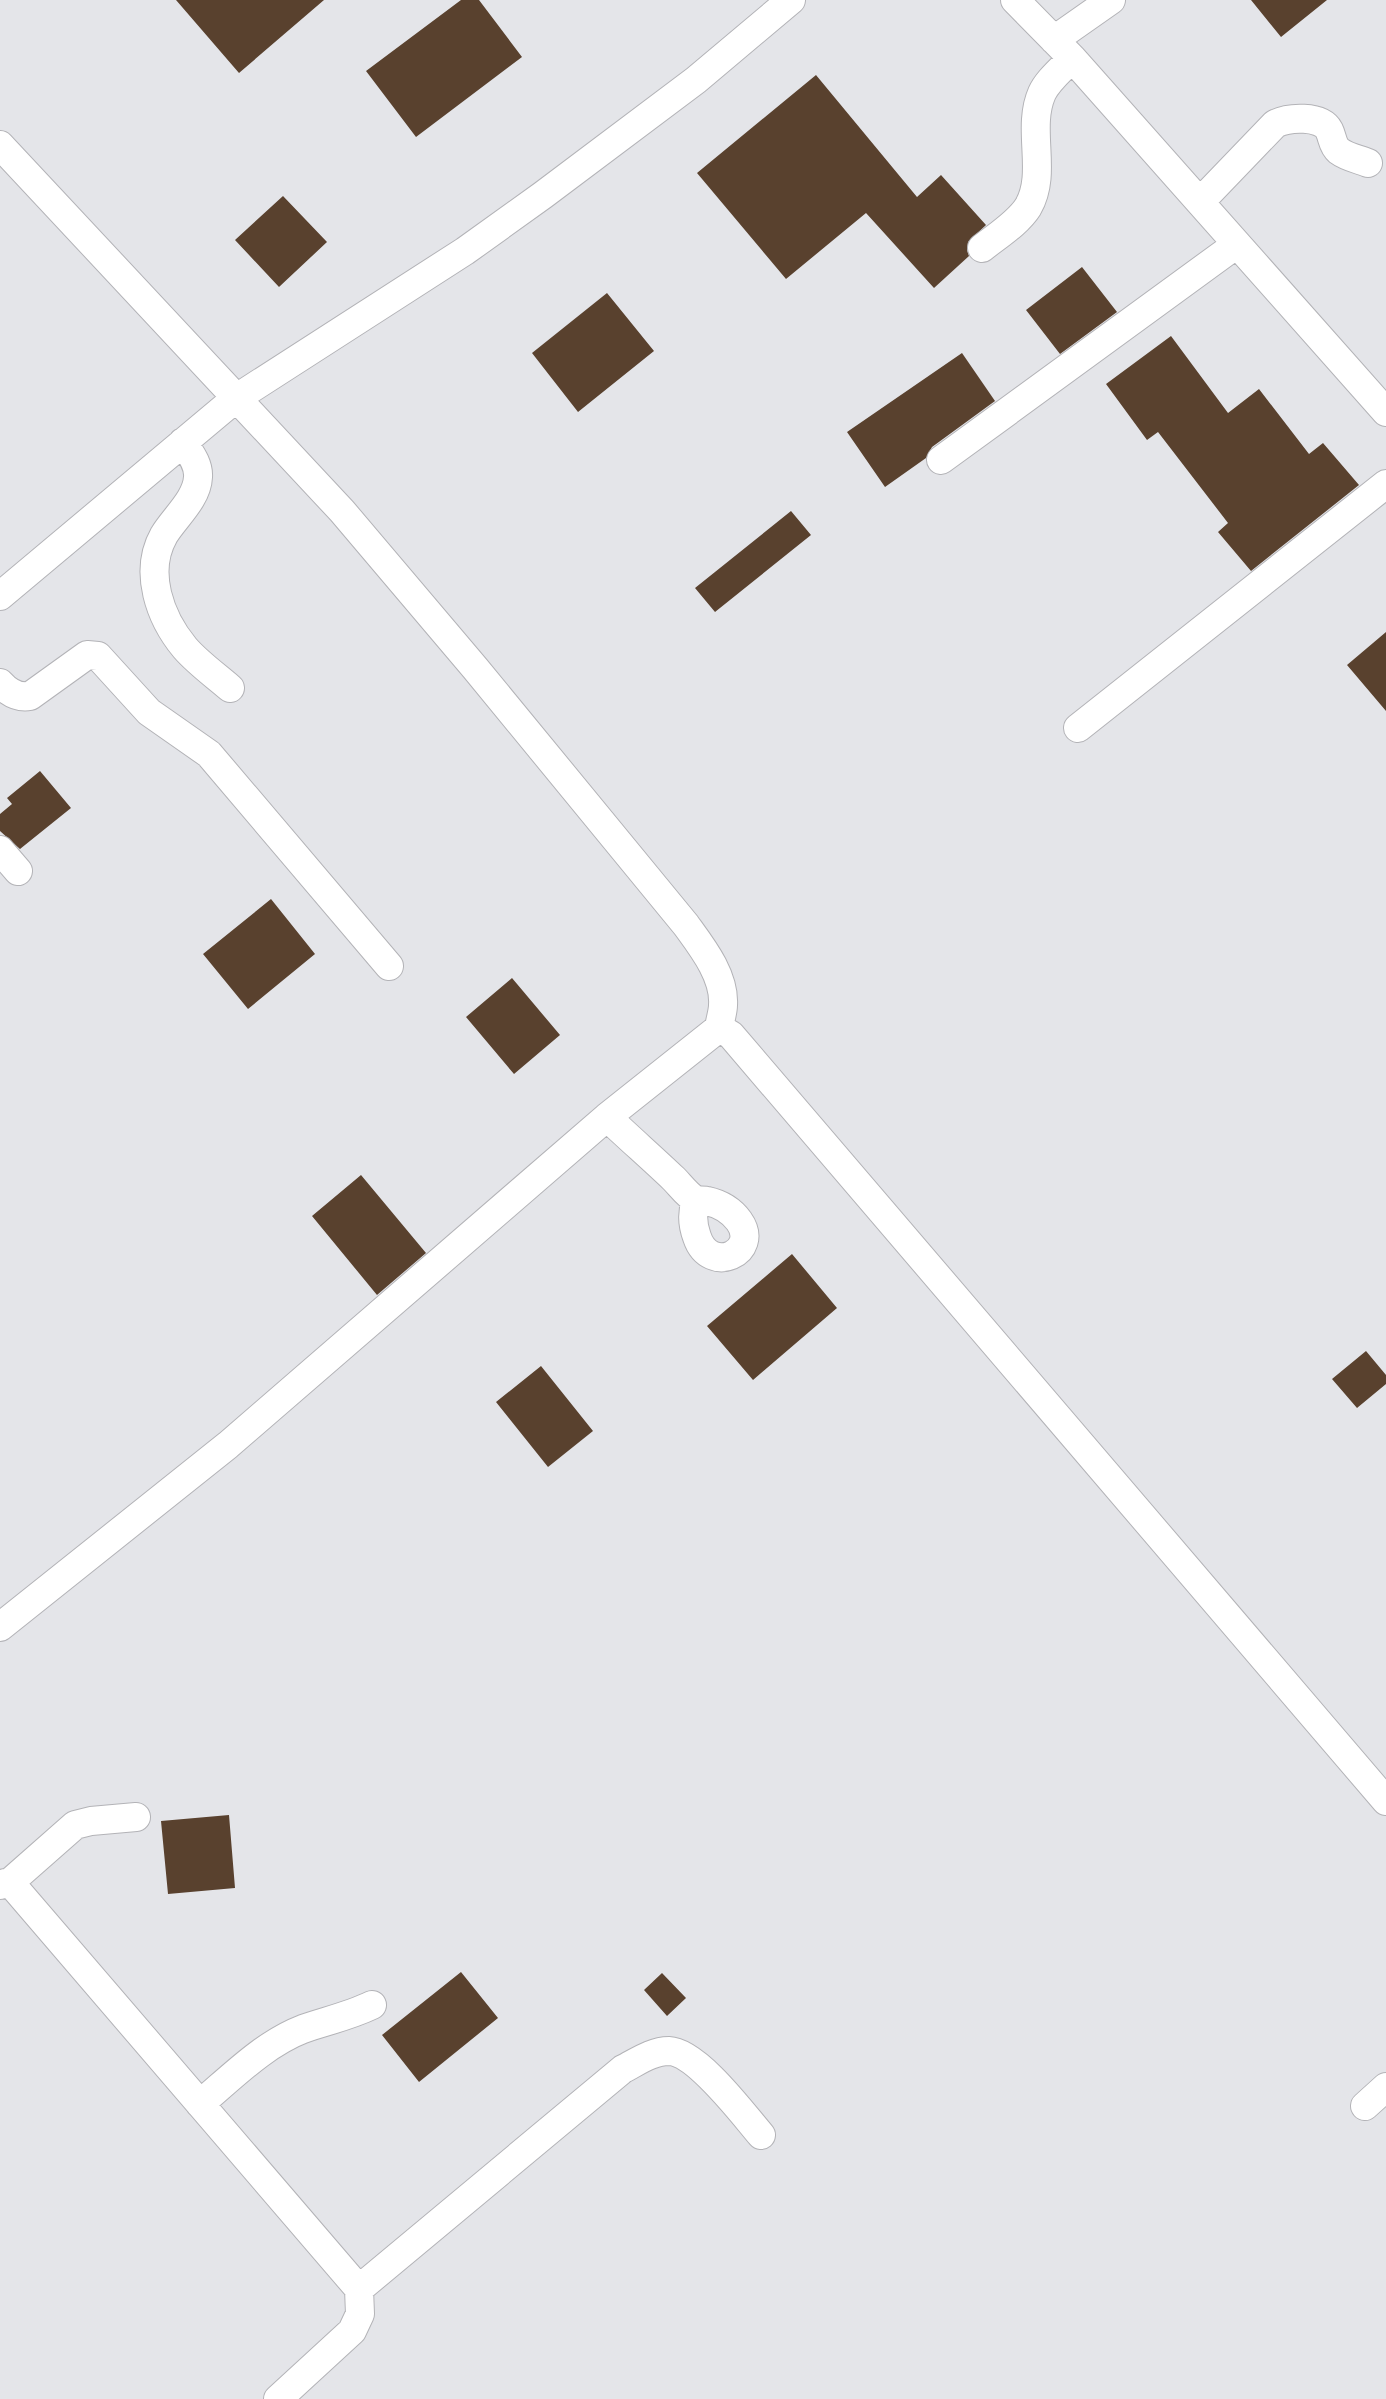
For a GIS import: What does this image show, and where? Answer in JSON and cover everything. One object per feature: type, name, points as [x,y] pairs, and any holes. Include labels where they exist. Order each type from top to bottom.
[{"type":"street","points":[[0,596],[235,399],[465,251],[696,80],[791,0]]},
{"type":"street","points":[[1015,0],[1063,49],[1386,412]]},
{"type":"street","points":[[982,248],[1022,215],[1032,201],[1036,178],[1036,116],[1038,103],[1063,49],[1111,0]]},
{"type":"street","points":[[1200,202],[1276,124],[1289,118],[1300,118],[1324,125],[1329,130],[1334,144],[1340,152],[1368,163]]},
{"type":"street","points":[[0,145],[342,512],[475,668],[686,925],[707,955],[718,980],[723,1003],[719,1028],[607,1117],[228,1444],[0,1627]]},
{"type":"street","points":[[941,460],[1237,244]]},
{"type":"street","points":[[183,442],[195,462],[198,478],[192,497],[164,535],[157,552],[154,577],[158,600],[169,625],[185,648],[230,688]]},
{"type":"street","points":[[1078,728],[1386,484]]},
{"type":"street","points":[[0,683],[15,694],[23,697],[30,696],[87,655],[98,656],[149,712],[209,754],[389,966]]},
{"type":"street","points":[[0,850],[18,871]]},
{"type":"street","points":[[719,1028],[731,1035],[1386,1801]]},
{"type":"street","points":[[607,1117],[696,1200]]},
{"type":"street","points":[[4,1884],[75,1825],[92,1821],[136,1817]]},
{"type":"street","points":[[4,1884],[14,1887],[359,2289],[360,2314],[352,2331],[278,2399]]},
{"type":"street","points":[[200,2104],[251,2061],[287,2037],[303,2029],[350,2015],[372,2005]]},
{"type":"street","points":[[359,2289],[623,2070],[646,2057],[670,2051],[680,2054],[700,2066],[761,2135]]},
{"type":"street","points":[[1365,2106],[1386,2087]]},
{"type":"building","points":[[176,0],[324,0],[239,73]]},
{"type":"building","points":[[461,0],[479,0],[522,57],[416,137],[366,71]]},
{"type":"building","points":[[1251,0],[1327,0],[1281,37]]},
{"type":"building","points":[[816,75],[917,197],[941,175],[986,225],[968,242],[967,250],[969,256],[934,288],[866,213],[786,279],[697,173]]},
{"type":"building","points":[[283,196],[327,242],[279,287],[235,240]]},
{"type":"building","points":[[1082,267],[1117,312],[1060,354],[1026,310]]},
{"type":"building","points":[[607,293],[654,351],[578,412],[532,353]]},
{"type":"building","points":[[1171,336],[1228,413],[1259,389],[1309,454],[1323,443],[1359,485],[1251,571],[1218,532],[1228,523],[1158,432],[1147,440],[1106,384]]},
{"type":"building","points":[[962,353],[995,401],[932,447],[926,458],[885,487],[847,432]]},
{"type":"building","points":[[791,511],[811,535],[715,612],[695,588]]},
{"type":"building","points":[[1386,632],[1386,711],[1347,665]]},
{"type":"building","points":[[40,771],[71,808],[20,849],[0,831],[0,814],[12,804],[7,798]]},
{"type":"building","points":[[271,899],[315,954],[248,1009],[203,954]]},
{"type":"building","points":[[512,978],[560,1035],[514,1074],[466,1017]]},
{"type":"building","points":[[361,1175],[426,1253],[377,1295],[312,1216]]},
{"type":"building","points":[[792,1254],[837,1308],[753,1380],[707,1326]]},
{"type":"building","points":[[1366,1351],[1386,1375],[1386,1384],[1357,1408],[1332,1379]]},
{"type":"building","points":[[541,1366],[593,1431],[548,1467],[496,1402]]},
{"type":"building","points":[[229,1815],[235,1888],[168,1894],[161,1821]]},
{"type":"building","points":[[461,1972],[498,2018],[419,2082],[382,2035]]},
{"type":"building","points":[[662,1973],[686,1998],[667,2016],[644,1990]]}]
